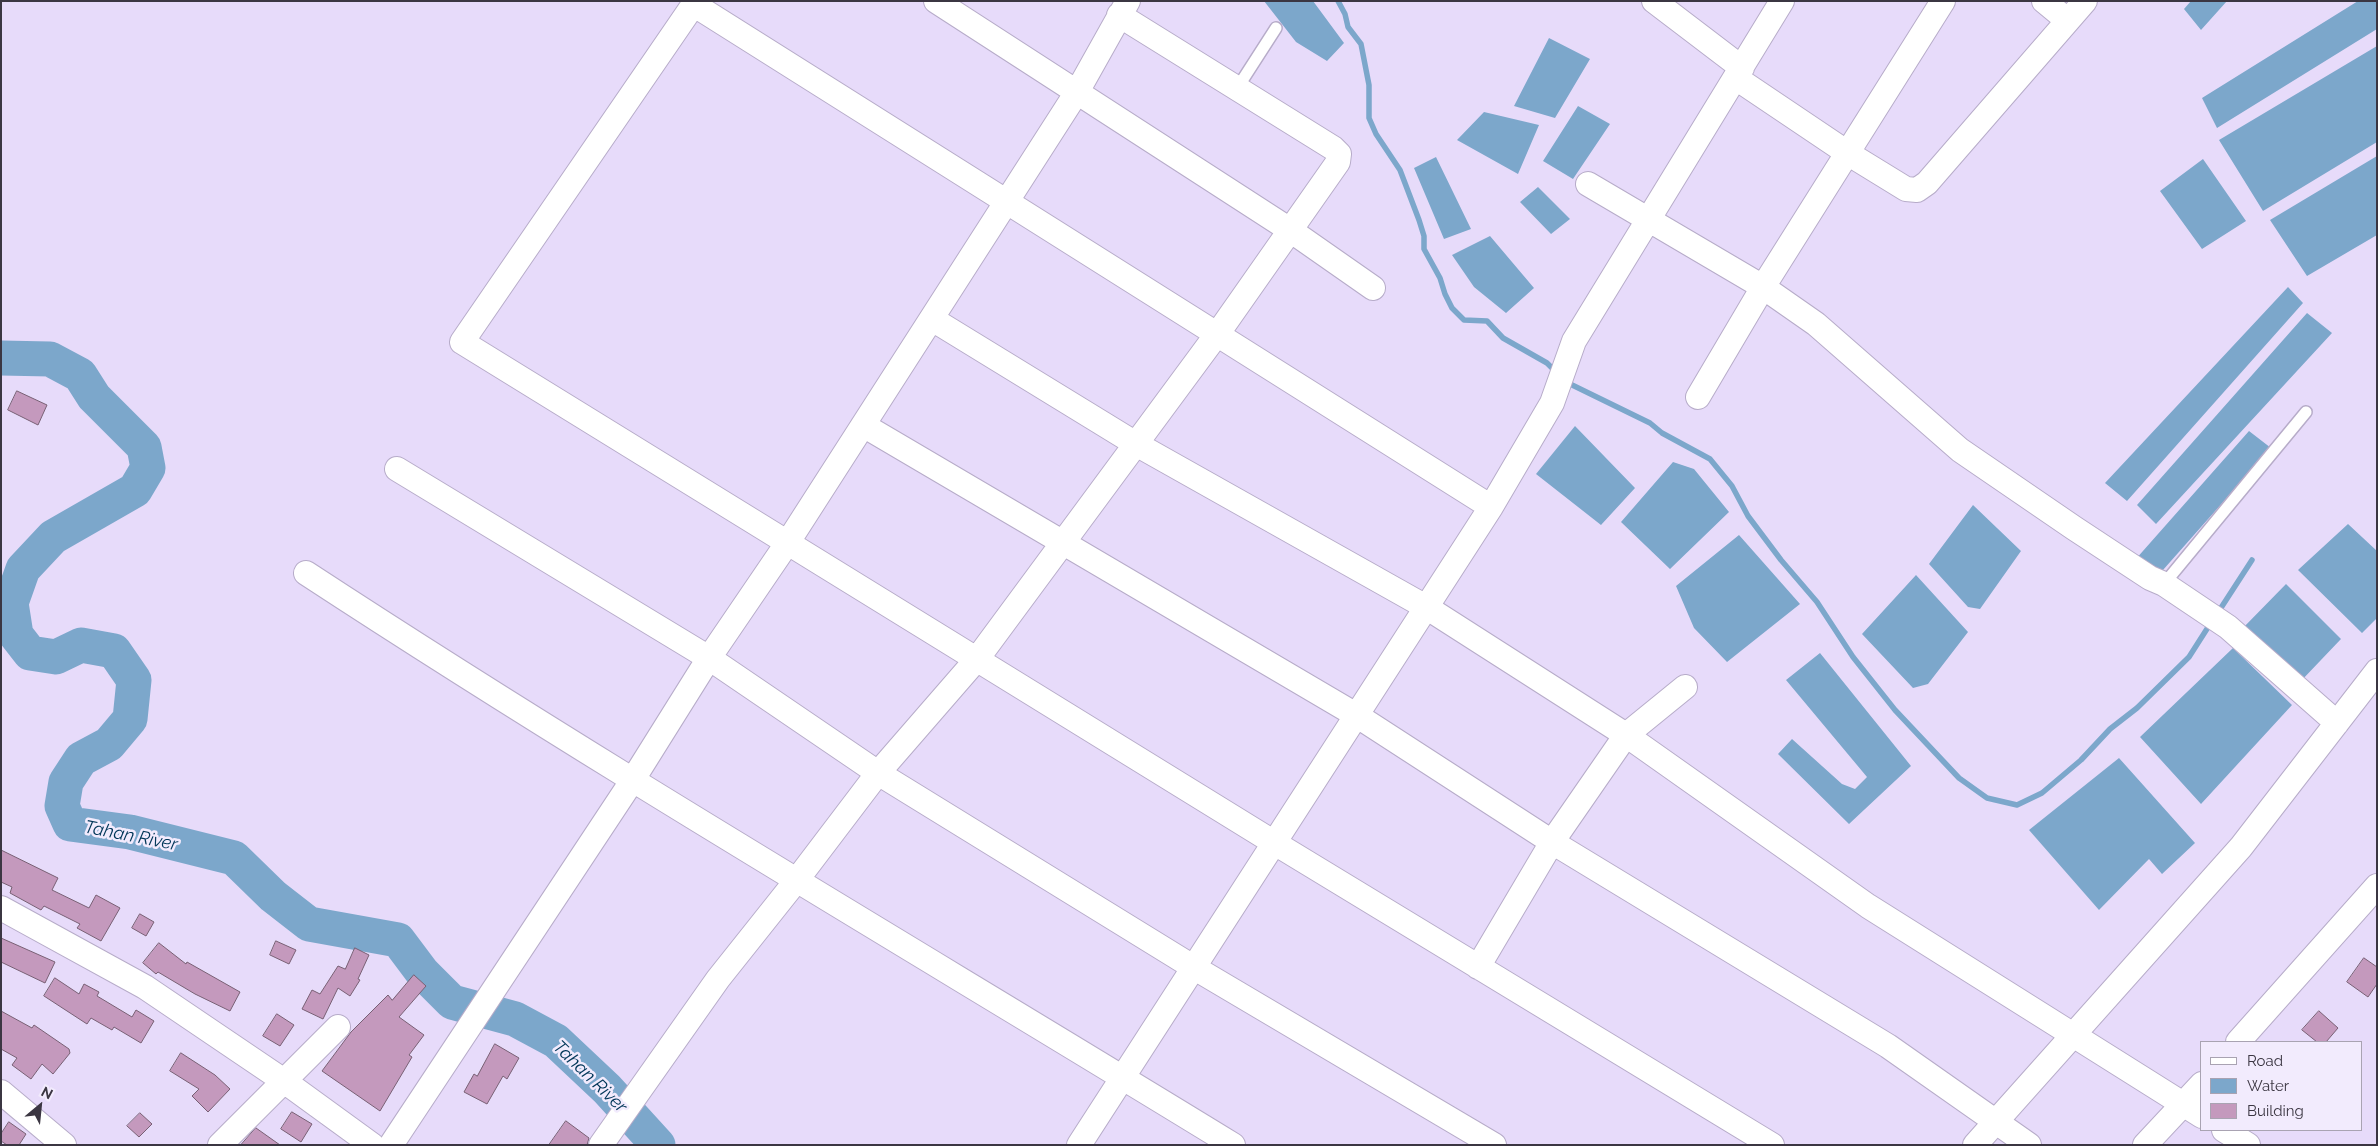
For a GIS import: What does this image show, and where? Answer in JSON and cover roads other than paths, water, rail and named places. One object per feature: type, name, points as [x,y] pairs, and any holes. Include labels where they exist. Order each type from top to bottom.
[{"type":"street","points":[[936,1],[1290,230],[1373,288]]},
{"type":"street","points":[[1654,1],[1739,73],[1849,154],[1906,189],[1917,190],[1928,183],[2085,1]]},
{"type":"street","points":[[1079,1145],[1491,507],[1552,403],[1574,342],[1782,1]]},
{"type":"street","points":[[1698,397],[1763,287],[1849,154],[1943,1]]},
{"type":"street","points":[[2044,1],[2067,20]]},
{"type":"street","points":[[1491,507],[1216,335],[694,3],[462,342],[1273,842],[1772,1145]]},
{"type":"street","points":[[391,1145],[632,781],[709,658],[788,542],[932,319],[1077,92],[1123,8],[1238,87],[1333,148],[1339,154],[1338,162],[1216,335],[977,659],[878,773],[718,979],[607,1136]]},
{"type":"street","points":[[1588,184],[1763,287],[1816,324],[1960,450],[2150,578],[2164,584],[2228,626],[2337,723]]},
{"type":"street","points":[[932,319],[1136,444],[1426,607],[1626,735],[1868,906],[2193,1110]]},
{"type":"street","points":[[863,426],[1356,714],[1552,842],[1888,1046],[2029,1145]]},
{"type":"street","points":[[397,469],[709,658],[878,773],[1193,967],[1494,1145]]},
{"type":"street","points":[[306,572],[437,659],[632,781],[1233,1145]]},
{"type":"street","points":[[1975,1145],[2240,847],[2377,670]]},
{"type":"street","points":[[1478,967],[1552,842],[1626,735],[1685,687]]},
{"type":"street","points":[[2239,1041],[2377,886]]},
{"type":"street","points":[[1,908],[145,987],[284,1081],[372,1145]]},
{"type":"street","points":[[220,1145],[338,1027]]},
{"type":"street","points":[[2144,1145],[2193,1110],[2200,1090]]},
{"type":"street","points":[[1,1092],[64,1145]]},
{"type":"street","points":[[2226,1131],[2248,1145]]},
{"type":"lane","points":[[1238,87],[1276,28]]},
{"type":"lane","points":[[2164,584],[2306,412]]},
{"type":"water","points":[[1264,1],[1313,1],[1344,43],[1327,61],[1296,42]]},
{"type":"water","points":[[2191,1],[2227,1],[2201,30],[2184,9]]},
{"type":"water","points":[[2358,1],[2377,1],[2377,29],[2217,128],[2202,98]]},
{"type":"water","points":[[1549,38],[1590,59],[1555,118],[1514,106]]},
{"type":"water","points":[[2377,46],[2377,142],[2263,211],[2219,140]]},
{"type":"water","points":[[1578,106],[1610,124],[1573,179],[1543,161]]},
{"type":"water","points":[[1484,112],[1539,125],[1518,174],[1457,140]]},
{"type":"water","points":[[2377,156],[2377,235],[2307,276],[2270,220]]},
{"type":"water","points":[[1436,157],[1471,229],[1444,239],[1414,168]]},
{"type":"water","points":[[2203,159],[2246,221],[2202,249],[2160,191]]},
{"type":"water","points":[[1538,187],[1570,219],[1551,234],[1520,202]]},
{"type":"water","points":[[1490,236],[1534,288],[1506,313],[1474,287],[1452,255]]},
{"type":"water","points":[[2288,287],[2303,303],[2127,501],[2105,483]]},
{"type":"water","points":[[2307,313],[2332,333],[2156,524],[2137,505]]},
{"type":"water","points":[[1575,426],[1635,488],[1601,525],[1536,474]]},
{"type":"water","points":[[2249,431],[2271,448],[2155,579],[2135,560]]},
{"type":"water","points":[[1673,462],[1694,469],[1729,512],[1670,569],[1621,522]]},
{"type":"water","points":[[1973,505],[2021,551],[1980,609],[1968,607],[1929,564]]},
{"type":"water","points":[[2348,524],[2377,551],[2377,618],[2362,633],[2298,570]]},
{"type":"water","points":[[1739,535],[1800,604],[1727,662],[1694,628],[1676,586]]},
{"type":"water","points":[[1916,575],[1968,632],[1928,684],[1913,688],[1862,634]]},
{"type":"water","points":[[2286,584],[2341,639],[2300,682],[2241,630]]},
{"type":"water","points":[[2233,648],[2292,705],[2201,804],[2140,737]]},
{"type":"water","points":[[1820,653],[1911,766],[1849,824],[1778,754],[1792,739],[1842,784],[1855,789],[1867,777],[1786,680]]},
{"type":"water","points":[[2119,758],[2195,843],[2162,874],[2149,859],[2099,910],[2029,830]]},
{"type":"waterway","points":[[1338,1],[1345,14],[1348,27],[1361,44],[1369,85],[1369,118],[1376,134],[1400,170],[1424,236],[1424,249],[1440,278],[1452,308],[1464,320],[1487,321],[1503,338],[1547,363],[1556,372]]},
{"type":"waterway","name":"Tahan River","points":[[1,358],[50,359],[80,375],[94,397],[144,447],[148,468],[135,490],[53,537],[23,569],[11,603],[16,635],[30,653],[56,657],[81,645],[114,651],[134,680],[130,719],[109,744],[81,759],[66,782],[62,806],[70,824],[130,832],[234,858],[273,896],[309,924],[398,940],[422,972],[452,1002],[515,1019],[556,1041],[607,1089],[658,1145]]},
{"type":"waterway","points":[[1566,382],[1650,423],[1662,433],[1710,459],[1732,486],[1748,516],[1781,560],[1817,602],[1853,657],[1895,710],[1959,778],[1987,798],[2017,805],[2042,793],[2081,760],[2110,729],[2137,708],[2189,657],[2212,621]]},
{"type":"waterway","points":[[2217,614],[2252,560]]}]
